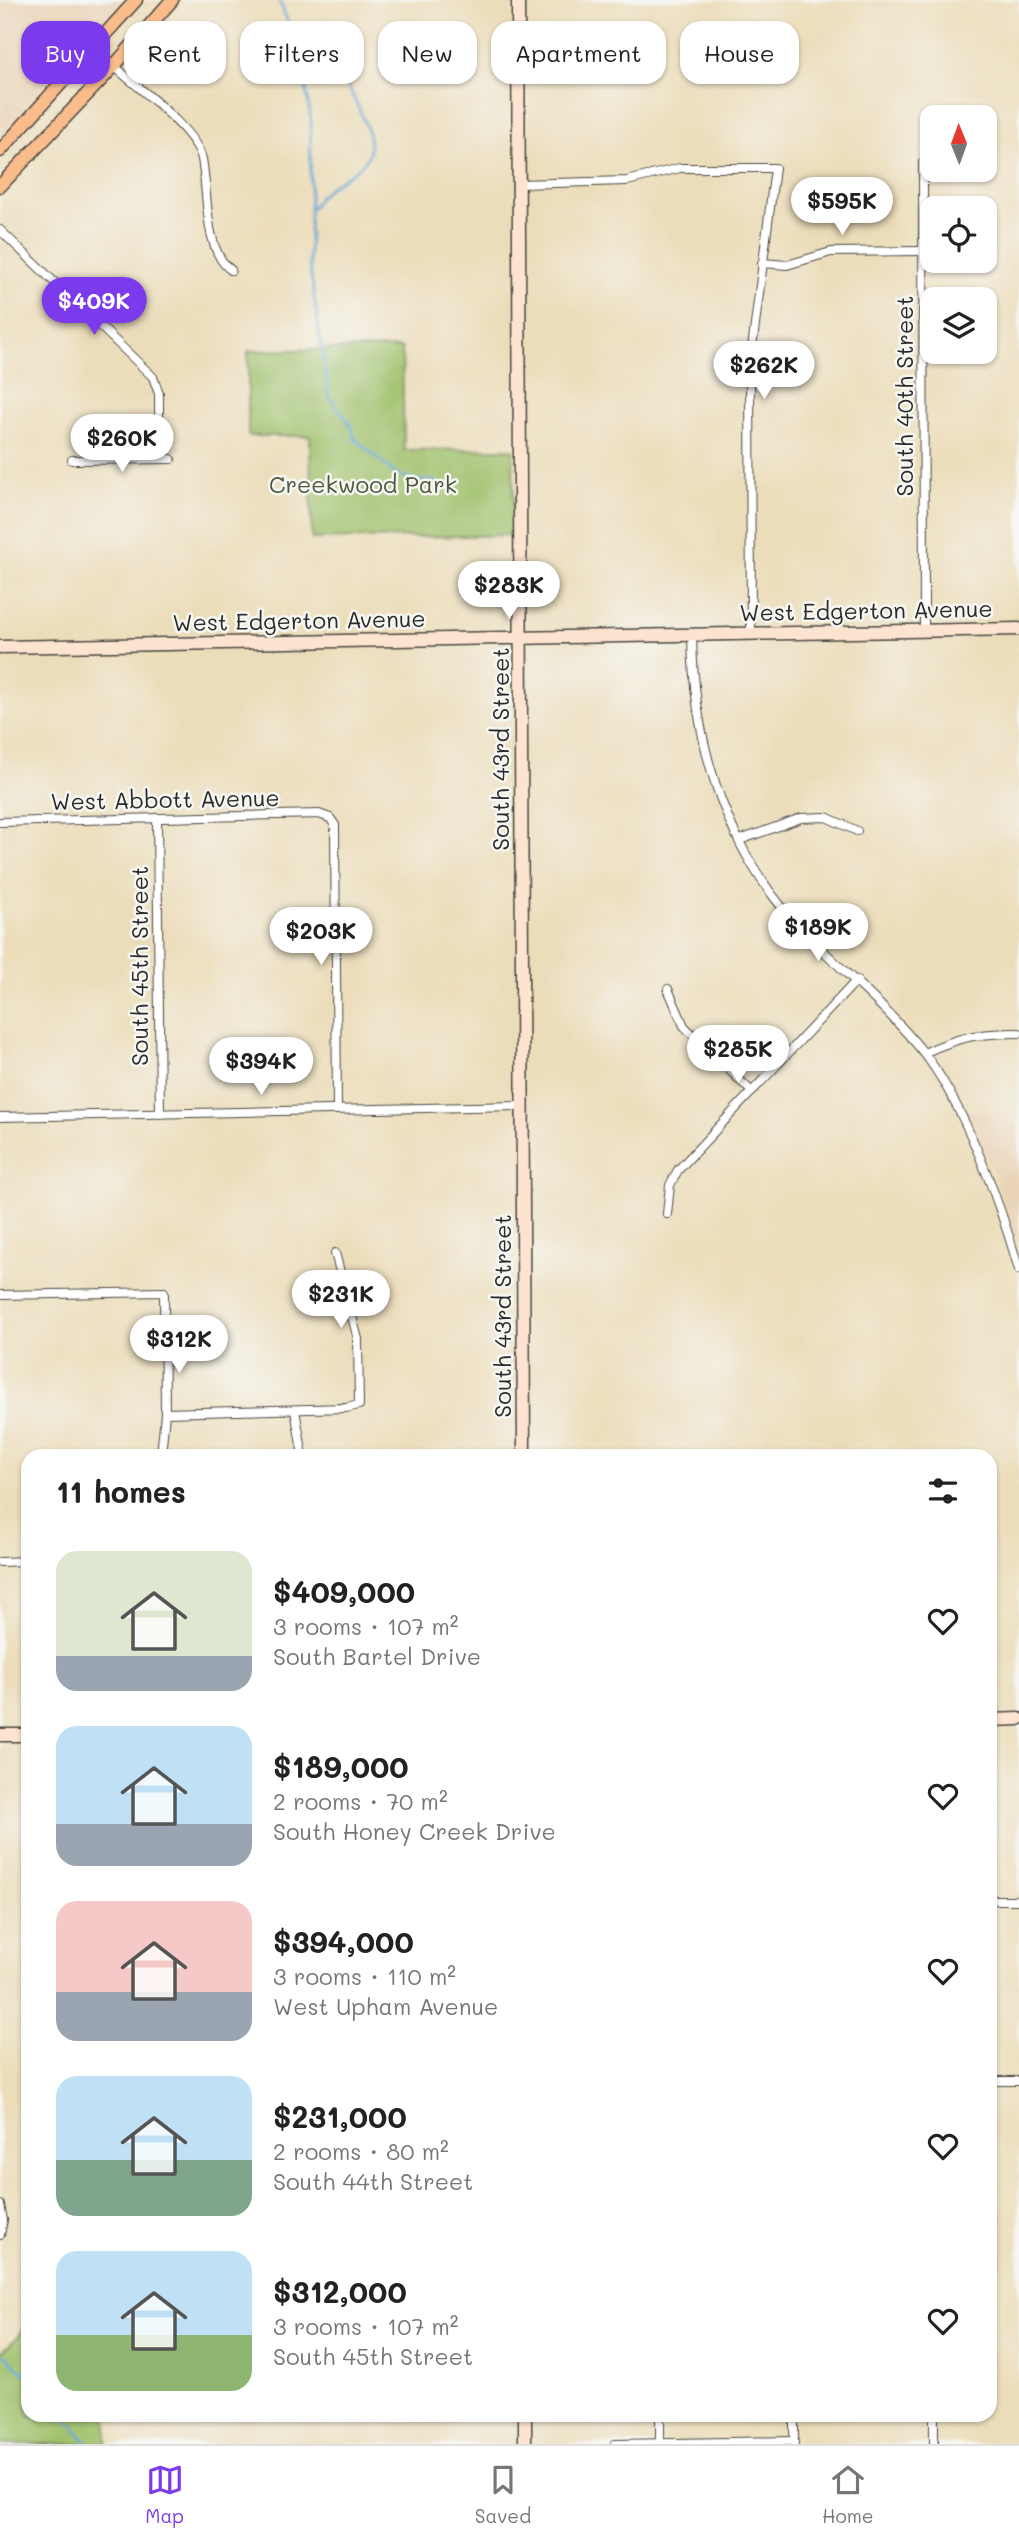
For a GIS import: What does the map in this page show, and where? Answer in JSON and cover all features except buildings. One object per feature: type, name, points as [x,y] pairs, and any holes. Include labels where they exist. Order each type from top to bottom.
[{"type":"main road","points":[[0,151],[136,0]]},
{"type":"main road","points":[[0,186],[114,66],[172,0]]},
{"type":"street","name":"South 43rd Street","points":[[519,0],[524,1449]]},
{"type":"street","points":[[114,66],[191,138],[201,156],[216,253],[231,270]]},
{"type":"street","points":[[519,184],[627,181],[680,168],[775,167],[750,364],[751,633]]},
{"type":"street","points":[[0,230],[153,377],[159,394],[159,459]]},
{"type":"street","points":[[762,263],[787,265],[842,251],[920,251]]},
{"type":"street","name":"South 40th Street","points":[[922,273],[924,630]]},
{"type":"street","points":[[72,460],[171,459]]},
{"type":"street","name":"West Edgerton Avenue","points":[[0,647],[1019,629]]},
{"type":"street","points":[[692,635],[693,682],[699,725],[713,782],[740,840],[756,870],[792,919],[857,979],[924,1054],[951,1096],[988,1179],[1019,1270]]},
{"type":"street","name":"West Abbott Avenue","points":[[0,822],[319,814],[330,818],[335,825],[337,1110]]},
{"type":"street","points":[[740,840],[801,818],[826,817],[857,831]]},
{"type":"street","name":"South 45th Street","points":[[157,818],[160,1114]]},
{"type":"street","points":[[667,1214],[670,1185],[678,1170],[857,979]]},
{"type":"street","points":[[668,989],[684,1026],[752,1092]]},
{"type":"street","points":[[924,1054],[952,1039],[974,1034],[1019,1033]]},
{"type":"street","points":[[0,1117],[522,1106]]},
{"type":"street","points":[[165,1413],[346,1408],[359,1405],[358,1339],[335,1253]]},
{"type":"street","points":[[0,1295],[164,1292],[165,1413],[162,1449]]},
{"type":"street","points":[[295,1409],[302,1449]]},
{"type":"street","points":[[0,1562],[21,1561]]},
{"type":"street","points":[[997,1720],[1019,1719]]},
{"type":"street","points":[[0,1735],[21,1735]]},
{"type":"street","points":[[997,1900],[1019,1900]]},
{"type":"street","points":[[997,2081],[1019,2081]]},
{"type":"street","points":[[0,2205],[3,2220],[0,2235]]},
{"type":"street","points":[[525,2422],[525,2444]]},
{"type":"street","points":[[660,2422],[660,2444]]},
{"type":"street","points":[[615,2444],[794,2442],[794,2422]]},
{"type":"street","points":[[934,2422],[934,2444]]},
{"type":"shaded area","points":[[0,0],[127,0],[108,21],[21,21],[21,84],[50,84],[0,138]]},
{"type":"shaded area","points":[[1019,1110],[1019,1251],[991,1166],[964,1111]]},
{"type":"green space","name":"Creekwood Park","points":[[402,348],[404,450],[513,449],[514,535],[312,539],[310,436],[248,436],[248,351]]},
{"type":"green space","points":[[21,2332],[21,2422],[107,2422],[107,2444],[0,2444],[0,2353]]},
{"type":"waterway","points":[[279,0],[301,56],[311,120],[309,262],[329,397],[349,422],[355,439],[396,474],[413,480],[435,481]]},
{"type":"waterway","points":[[312,208],[332,185],[359,168],[369,152],[367,130],[347,84]]},
{"type":"waterway","points":[[4,2354],[21,2370]]},
{"type":"waterway","points":[[70,2422],[88,2444]]}]
